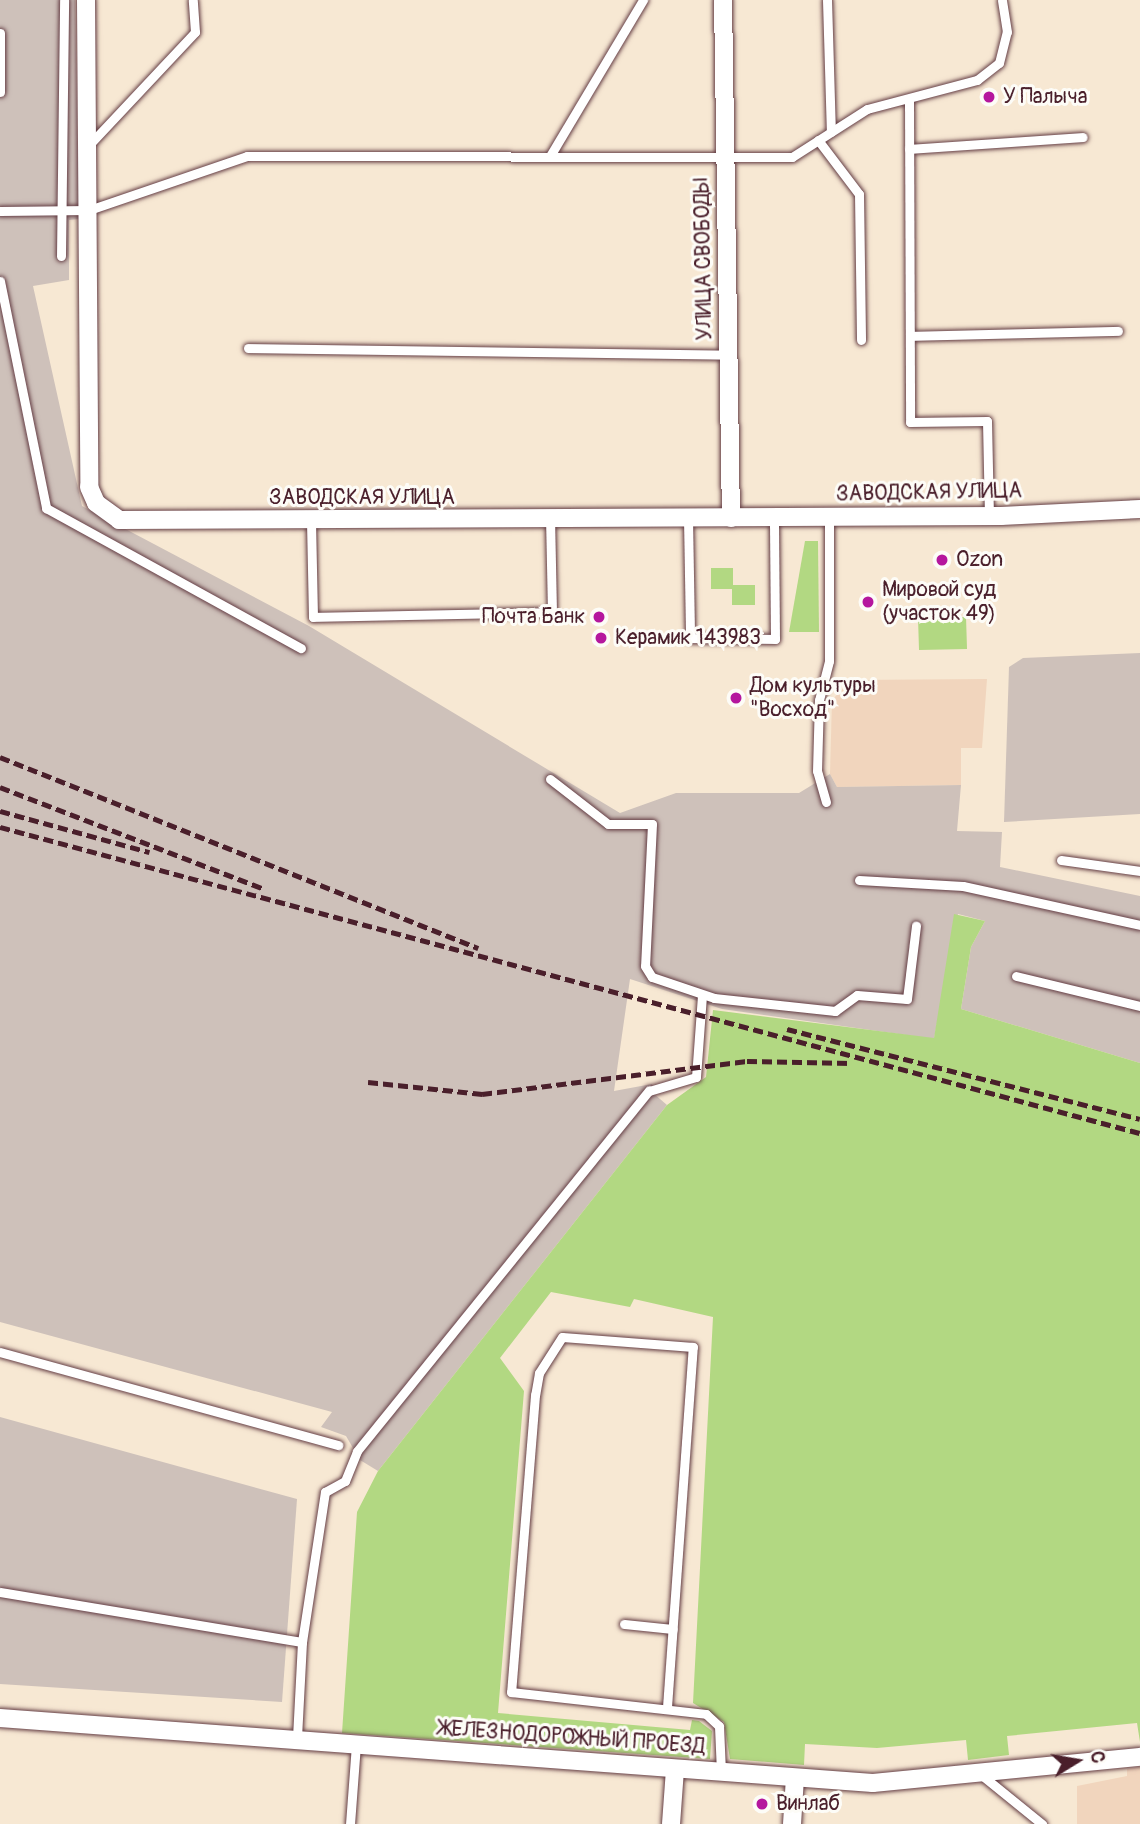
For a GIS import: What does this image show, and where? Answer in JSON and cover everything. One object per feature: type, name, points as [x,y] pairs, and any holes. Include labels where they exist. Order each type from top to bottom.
[{"type":"street","name":"ЗАВОДСКАЯ УЛИЦА","points":[[86,0],[89,487],[96,503],[128,522],[989,516],[1140,509]]},
{"type":"street","name":"УЛИЦА СВОБОДЫ","points":[[723,0],[731,518]]},
{"type":"street","name":"ЖЕЛЕЗНОДОРОЖНЫЙ ПРОЕЗД","points":[[0,1718],[873,1783],[984,1777],[1140,1757]]},
{"type":"street","points":[[671,1824],[675,1769]]},
{"type":"street","points":[[792,1824],[795,1778]]},
{"type":"lane","points":[[61,256],[64,0]]},
{"type":"lane","points":[[88,146],[195,32],[193,0]]},
{"type":"lane","points":[[550,156],[643,0]]},
{"type":"lane","points":[[827,0],[831,132]]},
{"type":"lane","points":[[0,211],[89,210],[247,156],[792,157],[867,109],[909,101],[977,80],[999,63],[1007,32],[1002,0]]},
{"type":"lane","points":[[0,33],[0,92]]},
{"type":"lane","points":[[909,101],[911,422],[987,421],[989,516]]},
{"type":"lane","points":[[909,149],[1083,137]]},
{"type":"lane","points":[[818,140],[859,194],[861,340]]},
{"type":"lane","points":[[0,281],[46,508],[301,648]]},
{"type":"lane","points":[[910,336],[1118,331]]},
{"type":"lane","points":[[248,348],[728,355]]},
{"type":"lane","points":[[688,518],[690,638],[775,639],[774,517]]},
{"type":"lane","points":[[826,802],[817,771],[819,700],[829,661],[828,517]]},
{"type":"lane","points":[[311,521],[313,617],[552,612],[550,519]]},
{"type":"lane","points":[[550,779],[608,824],[652,824],[645,966],[652,977],[702,996],[835,1011],[857,995],[906,999],[916,926]]},
{"type":"lane","points":[[1061,860],[1140,871]]},
{"type":"lane","points":[[859,880],[962,886],[1140,925]]},
{"type":"lane","points":[[1016,976],[1140,1006]]},
{"type":"lane","points":[[298,1739],[302,1642],[325,1492],[345,1481],[357,1451],[649,1091],[696,1077],[702,996]]},
{"type":"lane","points":[[667,1707],[693,1347],[562,1337],[535,1395],[511,1692],[667,1707],[714,1719],[721,1772]]},
{"type":"lane","points":[[0,1352],[338,1444]]},
{"type":"lane","points":[[0,1592],[302,1642]]},
{"type":"lane","points":[[624,1624],[673,1629]]},
{"type":"lane","points":[[351,1824],[356,1744]]},
{"type":"lane","points":[[984,1777],[1042,1824]]},
{"type":"shaded area","points":[[0,0],[75,0],[79,219],[69,220],[69,280],[33,286],[82,506],[309,626],[620,813],[676,793],[799,793],[830,774],[837,787],[961,785],[957,831],[1002,832],[1000,867],[1140,896],[1140,1063],[961,1009],[971,947],[985,921],[958,914],[934,1039],[722,1009],[630,979],[614,1091],[652,1084],[653,1093],[667,1105],[378,1471],[360,1460],[346,1436],[321,1427],[332,1412],[0,1322]]},
{"type":"shaded area","points":[[1140,653],[1140,814],[1004,822],[1009,667],[1023,658]]},
{"type":"shaded area","points":[[987,679],[982,748],[961,748],[961,785],[837,787],[830,774],[832,700],[851,680]]},
{"type":"shaded area","points":[[0,1417],[297,1499],[282,1702],[0,1684]]},
{"type":"shaded area","points":[[1140,1767],[1140,1824],[1077,1824],[1077,1786],[1127,1776],[1127,1769]]},
{"type":"green space","points":[[805,541],[818,541],[819,632],[789,632]]},
{"type":"green space","points":[[711,568],[733,568],[733,585],[755,585],[755,605],[732,605],[732,589],[711,589]]},
{"type":"green space","points":[[966,617],[967,649],[919,650],[918,618]]},
{"type":"green space","points":[[954,914],[985,921],[971,947],[961,1009],[1140,1063],[1140,1742],[1137,1723],[1007,1736],[1009,1755],[968,1760],[966,1740],[877,1748],[805,1744],[804,1765],[730,1759],[724,1722],[693,1703],[713,1317],[634,1299],[630,1307],[551,1292],[500,1358],[524,1391],[498,1713],[690,1730],[692,1720],[699,1721],[712,1731],[710,1759],[342,1733],[357,1512],[378,1471],[667,1105],[706,1077],[713,1010],[934,1038]]},
{"type":"railway","points":[[0,757],[478,948]]},
{"type":"railway","points":[[0,787],[265,889]]},
{"type":"railway","points":[[0,811],[149,852]]},
{"type":"railway","points":[[0,827],[1140,1133]]},
{"type":"railway","points":[[787,1029],[1140,1119]]},
{"type":"railway","points":[[368,1082],[482,1094],[747,1061],[851,1063]]},
{"type":"place","name":"У Палыча","points":[[989,97]]},
{"type":"place","name":"Ozon","points":[[942,560]]},
{"type":"place","name":"Мировой суд (участок 49)","points":[[868,602]]},
{"type":"place","name":"Почта Банк","points":[[599,617]]},
{"type":"place","name":"Керамик 143983","points":[[601,638]]},
{"type":"place","name":"Дом культуры \"Восход\"","points":[[736,698]]},
{"type":"place","name":"Винлаб","points":[[762,1804]]}]
